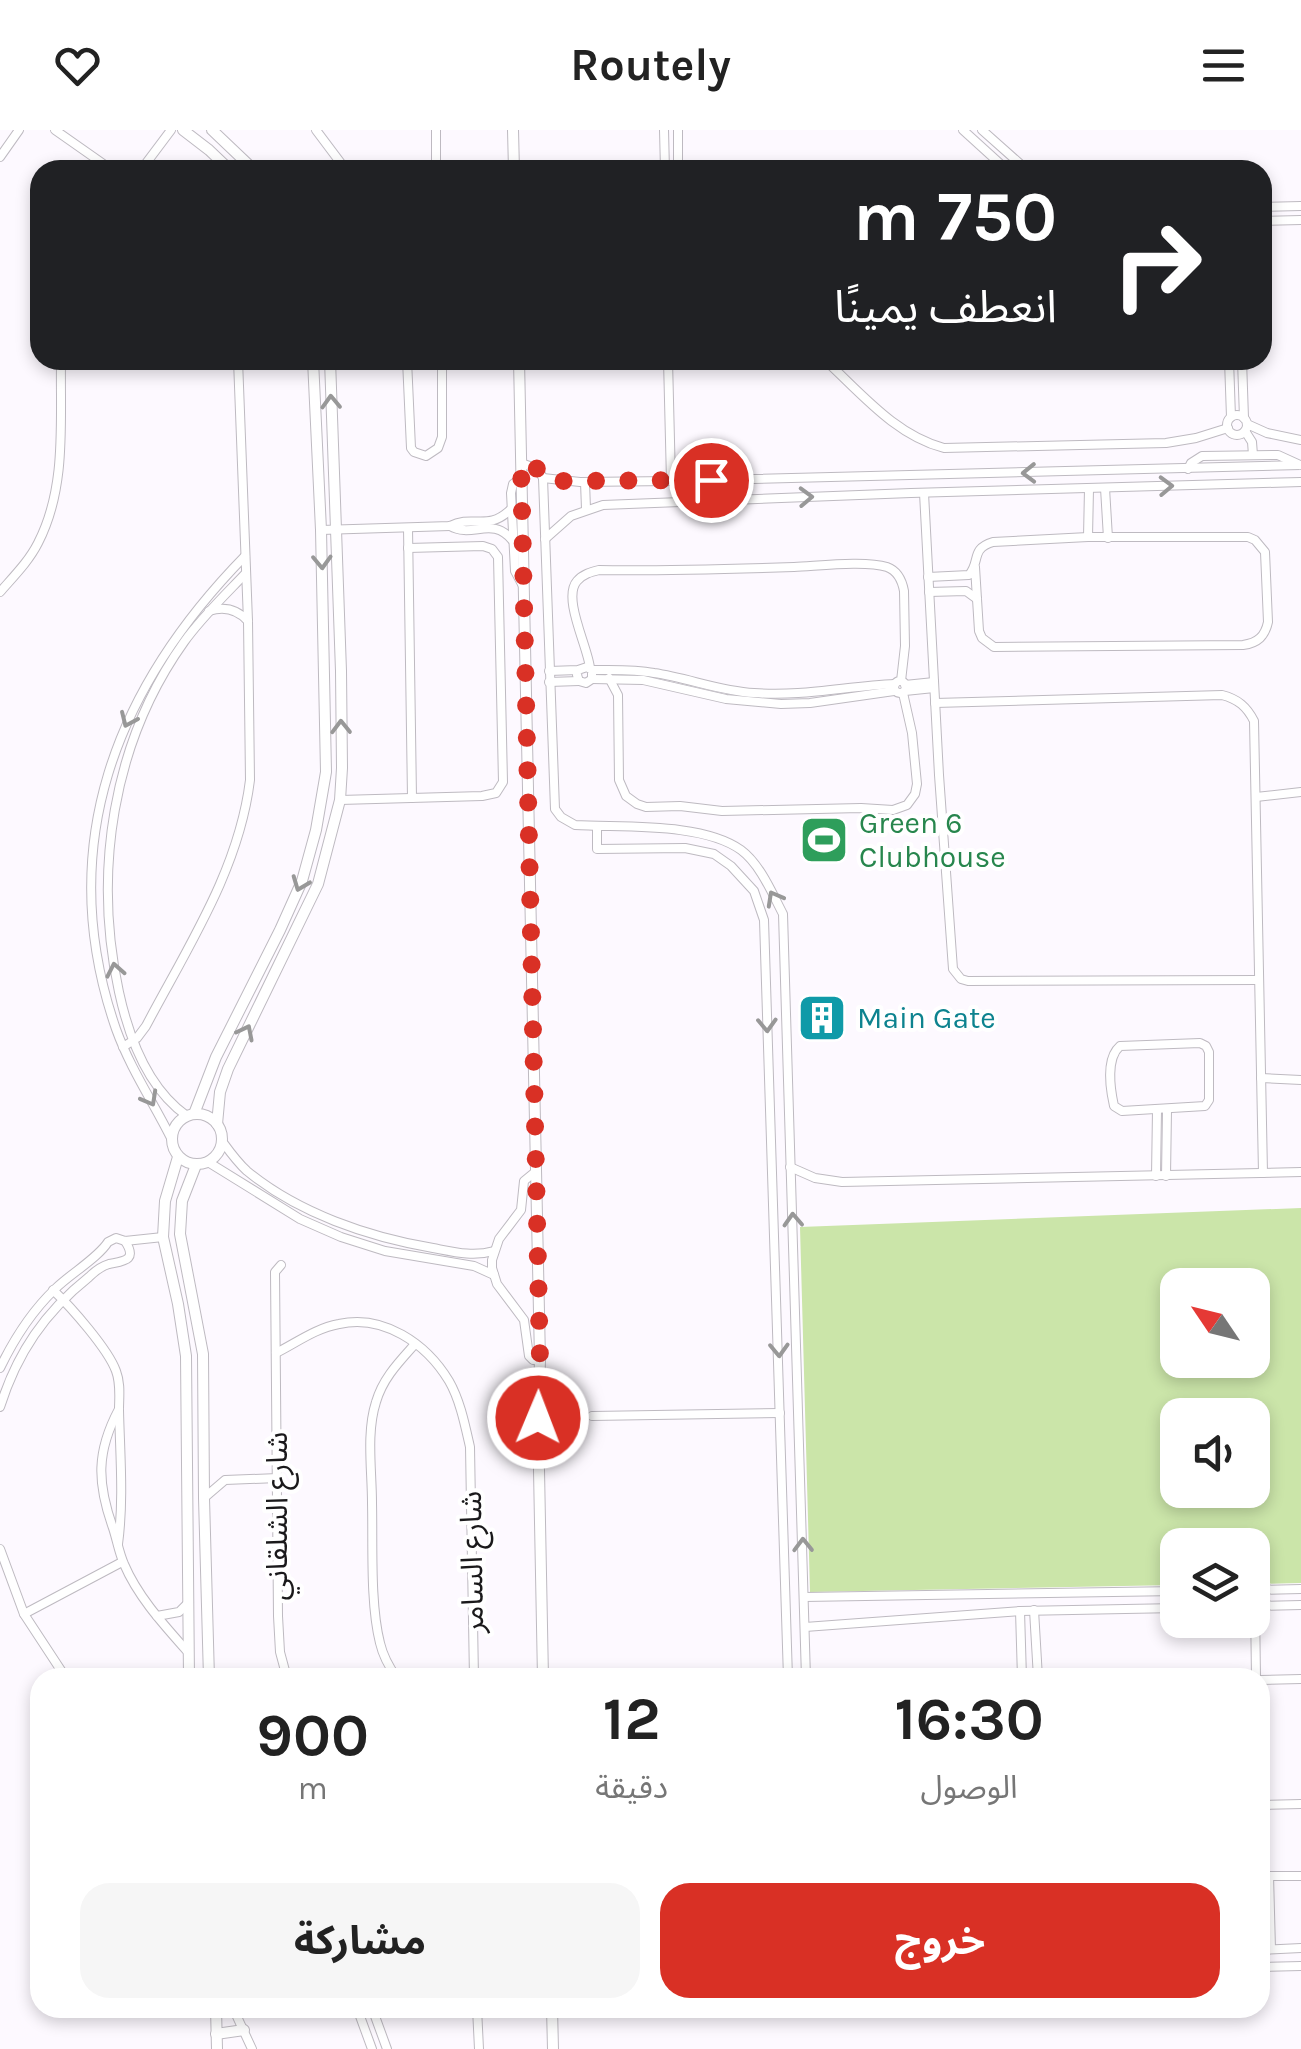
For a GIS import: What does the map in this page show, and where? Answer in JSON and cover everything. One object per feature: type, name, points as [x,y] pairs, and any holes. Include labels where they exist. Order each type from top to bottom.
[{"type":"street","points":[[0,157],[19,130]]},
{"type":"street","points":[[55,130],[98,160]]},
{"type":"street","points":[[148,160],[171,130]]},
{"type":"street","points":[[183,130],[218,160]]},
{"type":"street","points":[[212,130],[244,160]]},
{"type":"street","points":[[316,130],[338,160]]},
{"type":"street","points":[[436,130],[436,160]]},
{"type":"street","points":[[513,130],[514,160]]},
{"type":"street","points":[[664,130],[664,160]]},
{"type":"street","points":[[678,130],[678,160]]},
{"type":"street","points":[[963,130],[996,160]]},
{"type":"street","points":[[982,130],[1016,160]]},
{"type":"street","points":[[1272,206],[1301,206]]},
{"type":"street","points":[[1272,221],[1301,220]]},
{"type":"street","points":[[0,592],[37,544],[54,500],[59,475],[61,370]]},
{"type":"street","points":[[123,1047],[133,1042],[146,1026],[208,910],[242,825],[250,780],[238,370]]},
{"type":"street","points":[[171,1138],[178,1123],[190,1115],[291,906],[316,830],[327,745],[313,370]]},
{"type":"street","points":[[330,370],[340,800],[318,884],[228,1069],[220,1092],[217,1124],[234,1158],[263,1182],[326,1217],[408,1244],[476,1256],[494,1251]]},
{"type":"street","points":[[407,370],[411,448],[426,456],[438,448],[442,437],[442,370]]},
{"type":"street","points":[[519,370],[544,1668]]},
{"type":"street","points":[[668,370],[671,481]]},
{"type":"street","points":[[836,370],[899,428],[922,442],[944,448],[1166,444],[1228,429],[1239,435],[1245,425],[1242,370]]},
{"type":"street","points":[[1226,456],[1231,417],[1229,370]]},
{"type":"street","points":[[1231,417],[1238,415],[1245,425],[1253,455]]},
{"type":"street","points":[[1245,425],[1301,440]]},
{"type":"street","points":[[1188,468],[1202,456],[1278,455],[1301,465]]},
{"type":"street","points":[[521,463],[538,469],[543,478],[555,809],[574,825],[693,831],[717,838],[743,851],[783,914],[806,1668]]},
{"type":"street","points":[[543,478],[585,482],[671,481],[1301,465]]},
{"type":"street","points":[[521,478],[512,486],[511,509],[514,571],[524,588]]},
{"type":"street","points":[[585,482],[586,509]]},
{"type":"street","points":[[545,539],[564,521],[603,505],[1301,482]]},
{"type":"street","points":[[1105,488],[1108,538]]},
{"type":"street","points":[[1088,538],[1089,489]]},
{"type":"street","points":[[924,493],[935,704],[956,975],[968,982],[1259,980]]},
{"type":"street","points":[[471,526],[497,520],[511,509]]},
{"type":"street","points":[[321,530],[450,526],[459,522],[497,528],[513,541]]},
{"type":"street","points":[[408,528],[412,798]]},
{"type":"street","points":[[1239,536],[1255,540],[1265,552],[1266,631],[1252,644],[1243,645],[1002,648],[982,638],[975,568],[980,548],[993,542],[1108,538],[1239,536]]},
{"type":"street","points":[[340,800],[489,795],[496,793],[503,782],[500,568],[496,552],[488,547],[408,548]]},
{"type":"street","points":[[245,556],[188,620],[154,668],[126,723],[106,779],[94,840],[92,908],[101,975],[123,1047],[183,1162],[202,1164],[300,1219],[341,1237],[385,1251],[474,1266],[494,1276]]},
{"type":"street","points":[[587,671],[587,653],[572,589],[579,578],[599,570],[882,566],[896,572],[903,583],[905,646],[900,687],[912,733],[915,794],[902,808],[892,810],[722,811],[637,804],[619,784],[618,695],[626,679]]},
{"type":"street","points":[[928,577],[969,575],[975,568]]},
{"type":"street","points":[[217,1124],[207,1116],[190,1115],[170,1104],[133,1042],[123,1011],[109,933],[107,880],[112,822],[128,755],[154,691],[186,640],[245,574]]},
{"type":"street","points":[[949,576],[950,591]]},
{"type":"street","points":[[929,592],[966,591],[977,600]]},
{"type":"street","points":[[209,611],[227,609],[248,621]]},
{"type":"street","points":[[549,670],[654,677],[757,698],[810,703],[934,685]]},
{"type":"street","points":[[549,682],[579,681],[577,675],[587,671],[609,678],[654,677]]},
{"type":"street","points":[[609,678],[618,695]]},
{"type":"street","points":[[935,704],[1222,695],[1249,712],[1254,721],[1262,1173]]},
{"type":"street","points":[[1256,797],[1301,792]]},
{"type":"street","points":[[597,826],[597,849],[685,848],[714,854],[731,866],[754,892],[764,920],[788,1668]]},
{"type":"street","points":[[1203,1044],[1208,1052],[1208,1104],[1202,1108],[1162,1110],[1122,1110],[1114,1106],[1111,1059],[1116,1048],[1203,1044]]},
{"type":"street","points":[[1261,1078],[1301,1080]]},
{"type":"street","points":[[1161,1176],[1162,1110]]},
{"type":"street","points":[[209,1668],[204,1498],[214,1473],[203,1354],[180,1234],[182,1201],[202,1164],[218,1153],[222,1140]]},
{"type":"street","points":[[178,1157],[165,1202],[163,1237],[186,1356],[190,1668]]},
{"type":"street","points":[[790,1167],[815,1178],[842,1182],[1301,1172]]},
{"type":"street","points":[[535,1172],[526,1179],[521,1210],[499,1238],[492,1260],[502,1292],[524,1320],[529,1356],[540,1360]]},
{"type":"street","points":[[125,1241],[163,1237]]},
{"type":"street","points":[[0,1368],[22,1329],[53,1290],[104,1250],[110,1240],[125,1241],[130,1255],[126,1261],[111,1263],[104,1250]]},
{"type":"street","points":[[0,1407],[10,1376],[40,1326],[94,1272],[111,1263]]},
{"type":"street","name":"شارع الشلقاني","points":[[282,1266],[275,1272],[278,1628],[284,1668]]},
{"type":"street","points":[[53,1290],[117,1372],[122,1501],[118,1544]]},
{"type":"street","points":[[276,1354],[321,1329],[357,1321],[386,1326],[415,1344],[383,1384],[376,1399],[372,1427],[376,1620],[383,1654],[391,1668]]},
{"type":"street","name":"شارع السامر","points":[[415,1344],[450,1382],[470,1447],[474,1668]]},
{"type":"street","points":[[119,1409],[104,1442],[100,1474],[106,1507],[122,1562],[157,1616],[190,1654]]},
{"type":"street","points":[[592,1416],[780,1412]]},
{"type":"street","points":[[214,1473],[278,1478]]},
{"type":"street","points":[[204,1498],[214,1473]]},
{"type":"street","points":[[0,1549],[24,1614],[59,1668]]},
{"type":"street","points":[[24,1614],[122,1562]]},
{"type":"street","points":[[1270,1590],[1301,1589]]},
{"type":"street","points":[[804,1596],[1160,1591]]},
{"type":"street","points":[[157,1616],[179,1612],[189,1603]]},
{"type":"street","points":[[1270,1606],[1301,1606]]},
{"type":"street","points":[[805,1627],[1034,1610],[1160,1608]]},
{"type":"street","points":[[1034,1610],[1037,1668]]},
{"type":"street","points":[[1020,1611],[1022,1668]]},
{"type":"street","points":[[1256,1638],[1257,1668]]},
{"type":"street","points":[[1270,1679],[1301,1679]]},
{"type":"street","points":[[1270,1804],[1301,1804]]},
{"type":"street","points":[[1270,1876],[1301,1876]]},
{"type":"street","points":[[1270,1937],[1271,1949],[1301,1948]]},
{"type":"street","points":[[1270,1966],[1301,1966]]},
{"type":"street","points":[[216,2018],[216,2049]]},
{"type":"street","points":[[238,2018],[252,2049]]},
{"type":"street","points":[[361,2018],[372,2049]]},
{"type":"street","points":[[375,2018],[386,2049]]},
{"type":"street","points":[[478,2018],[479,2049]]},
{"type":"street","points":[[553,2049],[555,2018]]},
{"type":"street","points":[[216,2034],[244,2030]]},
{"type":"green space","points":[[1301,1208],[1301,1583],[1270,1584],[1270,1528],[1160,1528],[1160,1585],[810,1592],[800,1227]]},
{"type":"place","name":"Green 6 Clubhouse","points":[[824,840]]},
{"type":"place","name":"Main Gate","points":[[822,1018]]},
{"type":"route","points":[[538,1418],[540,1360],[521,463],[538,469],[543,478],[560,481],[711,480]]}]
